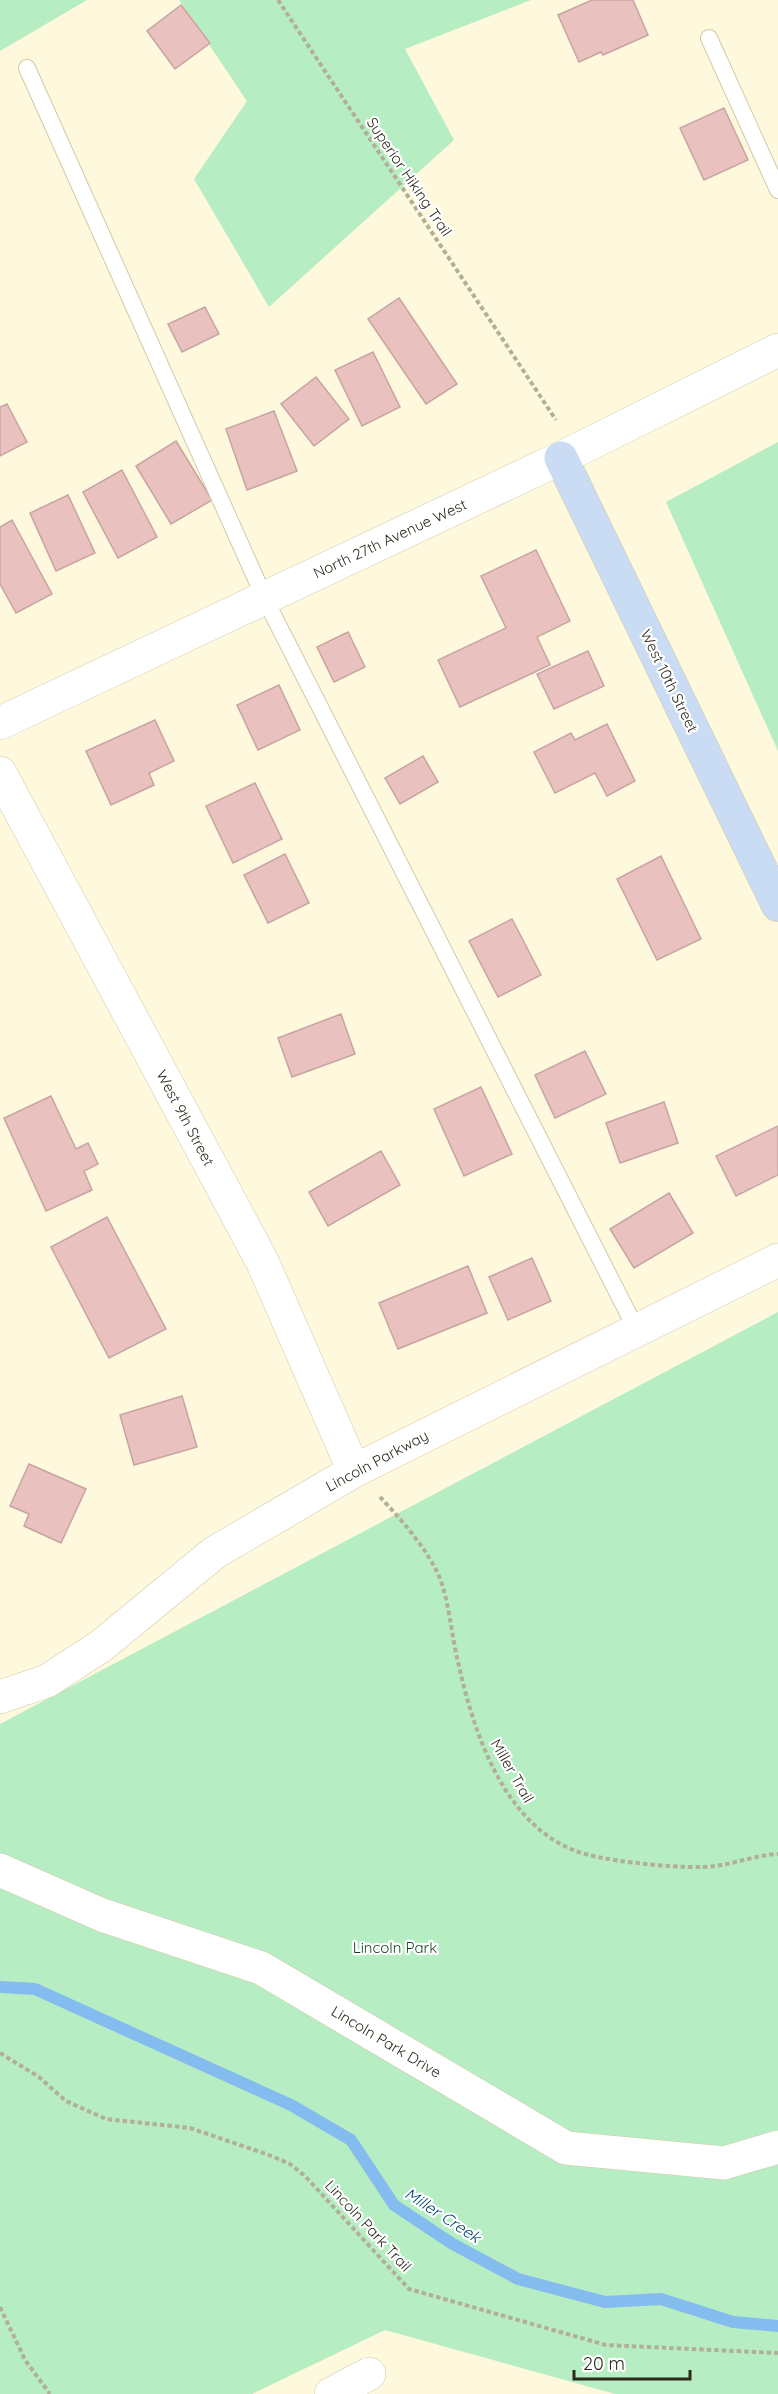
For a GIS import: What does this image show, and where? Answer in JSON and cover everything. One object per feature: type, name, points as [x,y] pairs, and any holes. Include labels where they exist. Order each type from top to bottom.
[{"type":"street","name":"North 27th Avenue West","points":[[0,723],[561,458],[778,351]]},
{"type":"street","name":"West 10th Street","points":[[561,458],[778,905]]},
{"type":"street","name":"West 9th Street","points":[[0,772],[261,1261],[354,1470]]},
{"type":"street","name":"Lincoln Parkway","points":[[0,1697],[47,1681],[101,1646],[214,1553],[354,1470],[778,1260]]},
{"type":"street","name":"Lincoln Park Drive","points":[[0,1870],[102,1915],[261,1968],[566,2148],[724,2163],[778,2147]]},
{"type":"street","points":[[331,2394],[369,2374]]},
{"type":"lane","points":[[709,39],[778,190]]},
{"type":"lane","points":[[27,68],[265,599],[637,1331]]},
{"type":"path","name":"Superior Hiking Trail","points":[[278,0],[520,368]]},
{"type":"path","name":"Miller Trail","points":[[354,1470],[408,1525],[441,1580],[459,1669],[484,1751],[518,1811],[561,1844],[588,1855],[646,1863],[713,1867],[778,1854]]},
{"type":"path","name":"Lincoln Park Trail","points":[[0,2053],[39,2078],[66,2101],[106,2118],[190,2128],[290,2164],[306,2176],[409,2289],[606,2345],[778,2353]]},
{"type":"path","points":[[0,2307],[25,2360],[50,2394]]},
{"type":"green space","points":[[0,0],[87,0],[0,51]]},
{"type":"green space","points":[[179,0],[531,0],[405,49],[454,140],[269,307],[194,179],[247,101]]},
{"type":"green space","points":[[778,442],[778,751],[666,502]]},
{"type":"green space","name":"Lincoln Park","points":[[778,1312],[778,2394],[615,2394],[385,2330],[252,2394],[0,2394],[0,1724]]},
{"type":"building","points":[[592,0],[633,0],[648,35],[603,55],[601,52],[579,62],[558,15]]},
{"type":"building","points":[[181,5],[210,43],[175,69],[147,31]]},
{"type":"building","points":[[724,108],[748,160],[704,180],[680,128]]},
{"type":"building","points":[[399,298],[457,384],[426,404],[368,319]]},
{"type":"building","points":[[205,307],[219,334],[182,352],[168,324]]},
{"type":"building","points":[[373,352],[400,407],[362,426],[335,370]]},
{"type":"building","points":[[316,377],[349,419],[314,446],[281,404]]},
{"type":"building","points":[[7,404],[27,442],[0,456],[0,407]]},
{"type":"building","points":[[274,411],[297,471],[247,490],[226,429]]},
{"type":"building","points":[[176,441],[212,500],[171,524],[136,466]]},
{"type":"building","points":[[122,470],[157,537],[118,558],[83,492]]},
{"type":"building","points":[[68,495],[95,553],[56,571],[30,513]]},
{"type":"building","points":[[12,520],[52,594],[16,613],[0,584],[0,527]]},
{"type":"building","points":[[536,550],[570,621],[537,637],[550,665],[460,707],[438,660],[506,628],[481,576]]},
{"type":"building","points":[[348,632],[365,667],[334,682],[317,647]]},
{"type":"building","points":[[588,651],[604,686],[554,709],[537,674]]},
{"type":"building","points":[[279,685],[300,730],[258,750],[237,705]]},
{"type":"building","points":[[155,720],[174,761],[149,773],[154,785],[111,805],[86,751]]},
{"type":"building","points":[[607,724],[635,781],[607,796],[595,773],[555,793],[534,752],[571,733],[575,740]]},
{"type":"building","points":[[423,756],[438,782],[400,804],[385,778]]},
{"type":"building","points":[[255,783],[282,839],[233,863],[206,806]]},
{"type":"building","points":[[285,854],[309,903],[268,923],[244,875]]},
{"type":"building","points":[[661,856],[701,939],[657,960],[617,879]]},
{"type":"building","points":[[512,919],[541,975],[498,997],[469,941]]},
{"type":"building","points":[[341,1014],[355,1054],[292,1077],[278,1038]]},
{"type":"building","points":[[585,1051],[606,1094],[555,1118],[535,1075]]},
{"type":"building","points":[[481,1087],[512,1154],[464,1176],[434,1109]]},
{"type":"building","points":[[51,1096],[76,1149],[88,1143],[98,1164],[84,1171],[92,1190],[46,1211],[4,1118]]},
{"type":"building","points":[[664,1102],[678,1143],[620,1163],[606,1123]]},
{"type":"building","points":[[778,1126],[778,1175],[736,1196],[716,1156]]},
{"type":"building","points":[[381,1151],[400,1185],[328,1226],[309,1192]]},
{"type":"building","points":[[669,1193],[693,1233],[634,1268],[610,1229]]},
{"type":"building","points":[[107,1217],[166,1329],[109,1358],[51,1247]]},
{"type":"building","points":[[532,1258],[551,1301],[508,1320],[489,1277]]},
{"type":"building","points":[[468,1266],[487,1313],[398,1349],[379,1303]]},
{"type":"building","points":[[182,1396],[197,1447],[134,1465],[120,1415]]},
{"type":"building","points":[[29,1464],[86,1489],[61,1543],[24,1526],[29,1514],[10,1506]]},
{"type":"waterway","name":"Miller Creek","points":[[0,1987],[35,1989],[291,2105],[351,2140],[394,2205],[451,2243],[518,2279],[605,2302],[661,2299],[733,2322],[778,2326]]}]
